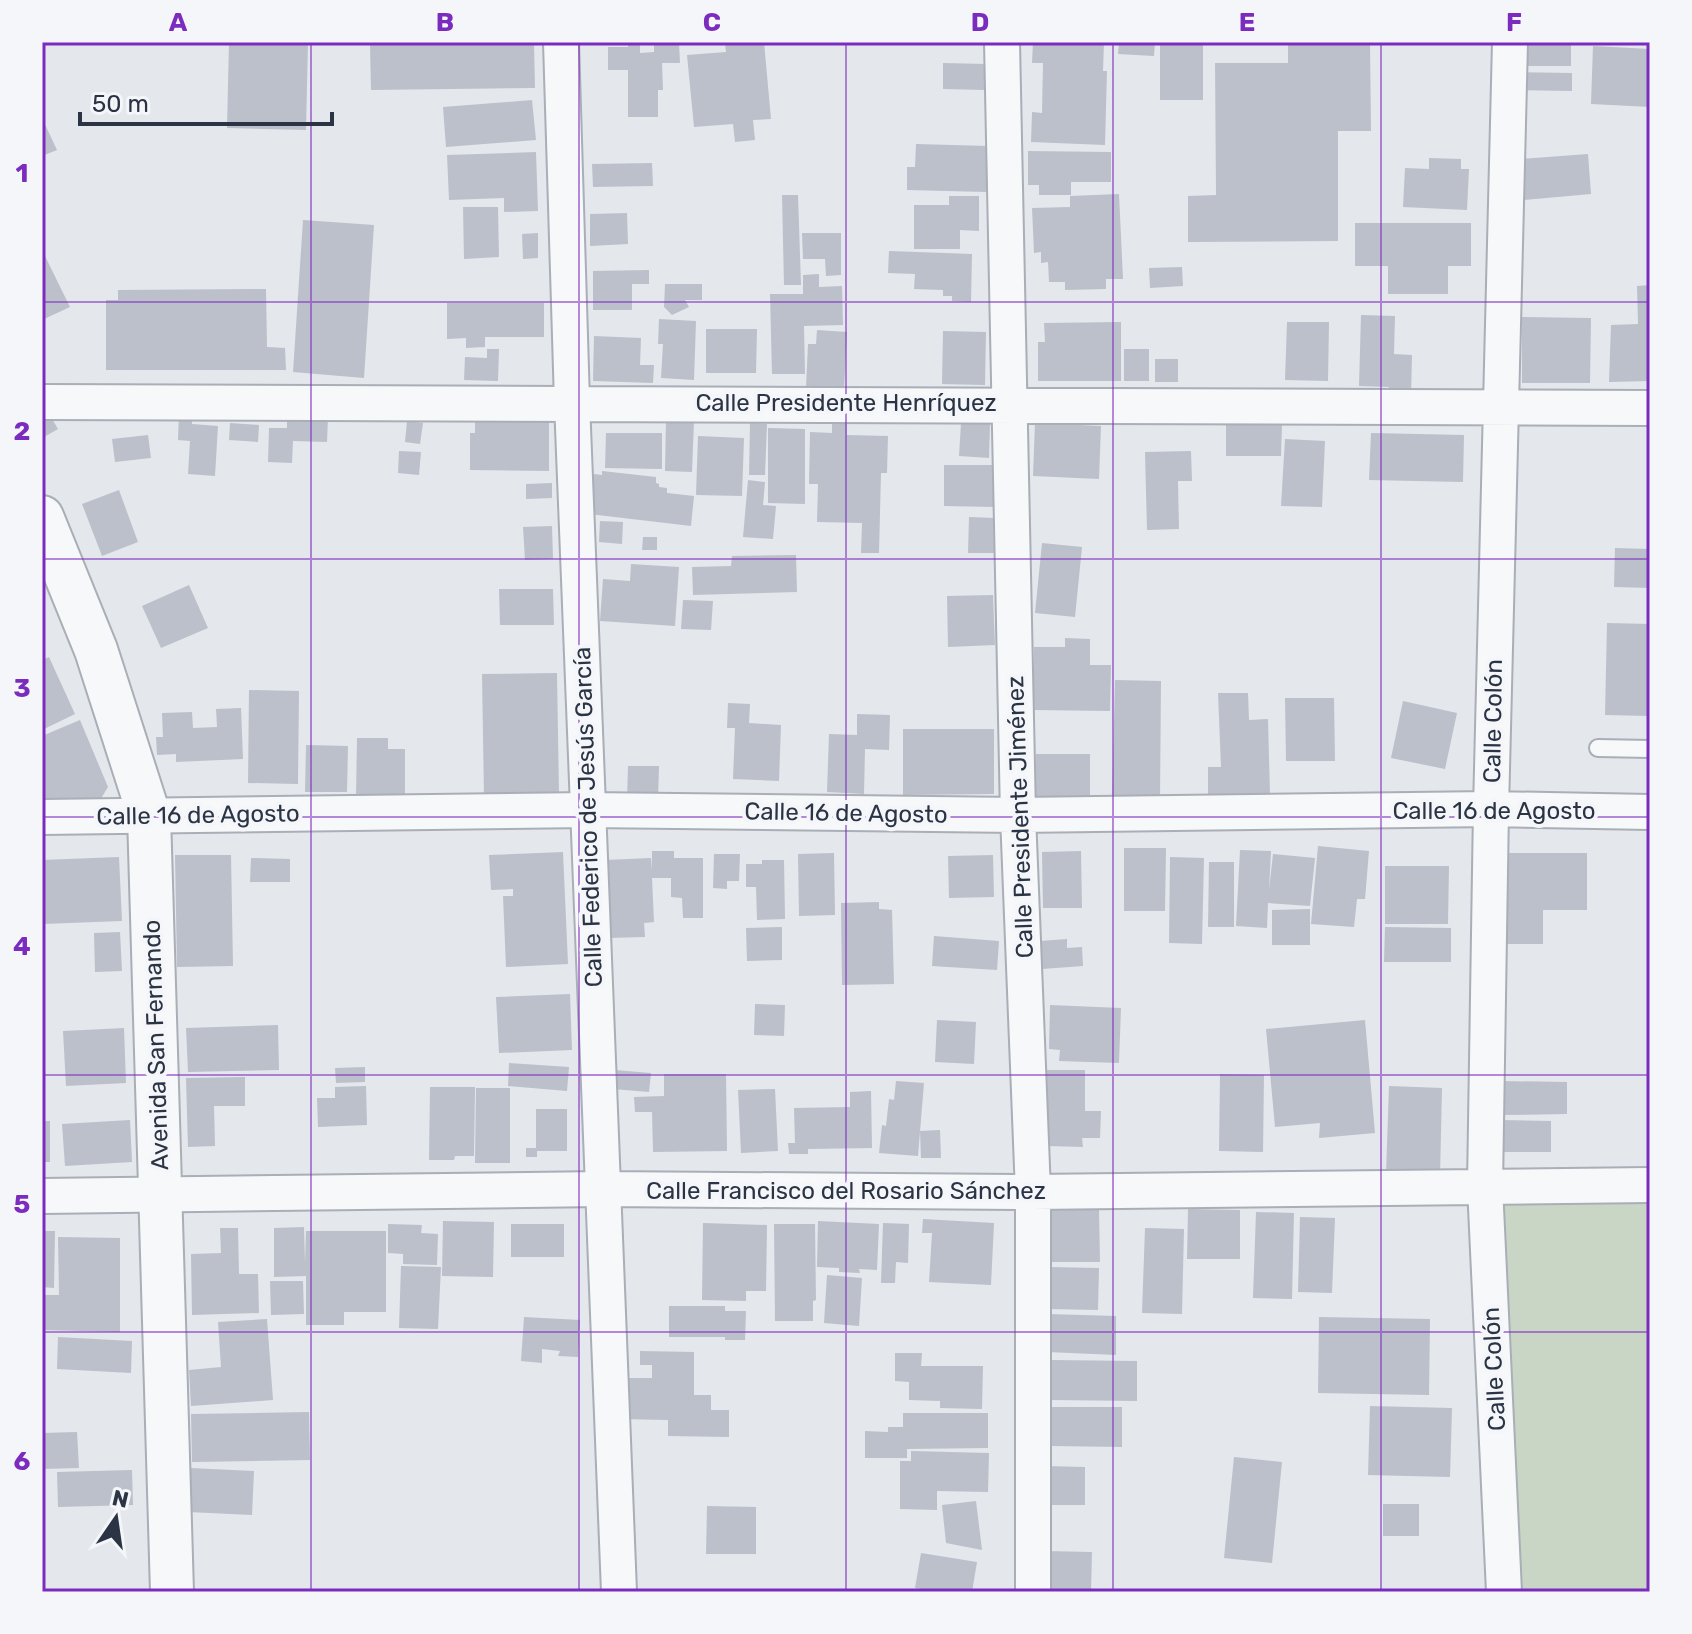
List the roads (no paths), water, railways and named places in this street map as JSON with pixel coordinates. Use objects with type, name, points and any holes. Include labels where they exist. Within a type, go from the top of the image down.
[{"type":"street","name":"Calle Federico de Jesús García","points":[[561,42],[572,402],[619,1592]]},
{"type":"street","name":"Calle Presidente Jiménez","points":[[1002,42],[1018,815],[1033,1192],[1033,1592]]},
{"type":"street","name":"Calle Colón","points":[[1504,1592],[1485,1186],[1510,42]]},
{"type":"street","name":"Calle Presidente Henríquez","points":[[42,402],[1650,408]]},
{"type":"street","name":"Avenida San Fernando","points":[[42,517],[96,650],[149,815],[172,1592]]},
{"type":"street","name":"Calle 16 de Agosto","points":[[42,817],[588,810],[1018,815],[1491,809],[1650,812]]},
{"type":"street","name":"Calle Francisco del Rosario Sánchez","points":[[42,1196],[602,1189],[1033,1192],[1650,1185]]},
{"type":"lane","points":[[1598,748],[1650,749]]}]
